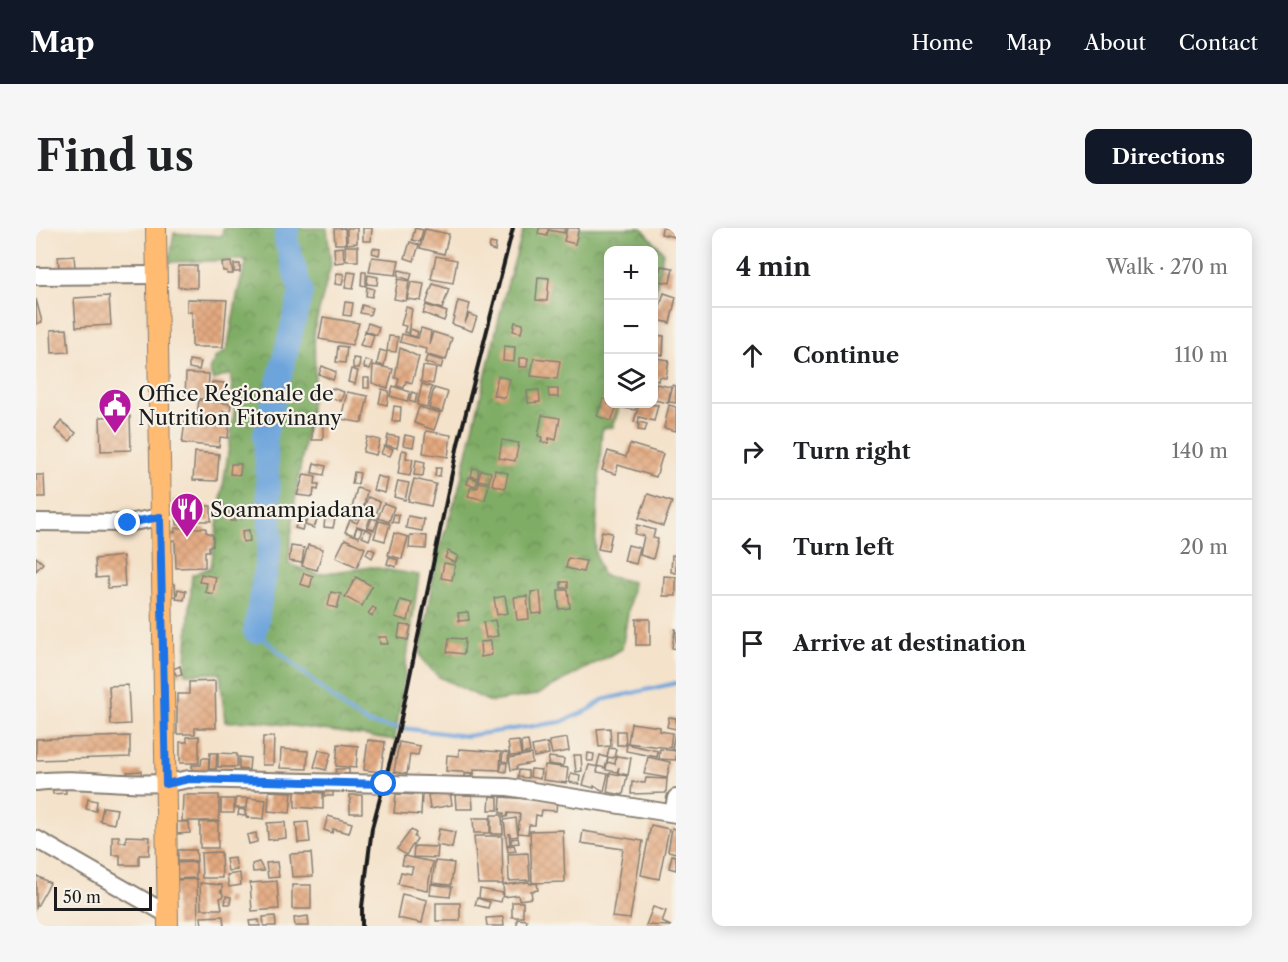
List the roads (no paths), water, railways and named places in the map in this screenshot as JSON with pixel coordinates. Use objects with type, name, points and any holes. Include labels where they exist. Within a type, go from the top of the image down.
[{"type":"main road","points":[[156,228],[167,920]]},
{"type":"street","points":[[36,276],[155,275]]},
{"type":"street","points":[[36,522],[128,523],[160,517]]},
{"type":"street","points":[[36,782],[50,780],[166,784],[189,779],[508,787],[675,808]]},
{"type":"street","points":[[36,839],[167,920]]},
{"type":"waterway","points":[[255,631],[271,538],[265,435],[301,292],[286,240],[287,228]]},
{"type":"waterway","points":[[255,631],[348,711],[370,724],[466,736],[561,722],[589,710],[602,700],[676,683]]},
{"type":"railway","points":[[362,926],[362,907],[372,828],[399,728],[458,444],[513,228]]},
{"type":"place","name":"Office Régionale de Nutrition Fitovinany","points":[[115,434]]},
{"type":"place","name":"Soamampiadana","points":[[187,538]]}]
